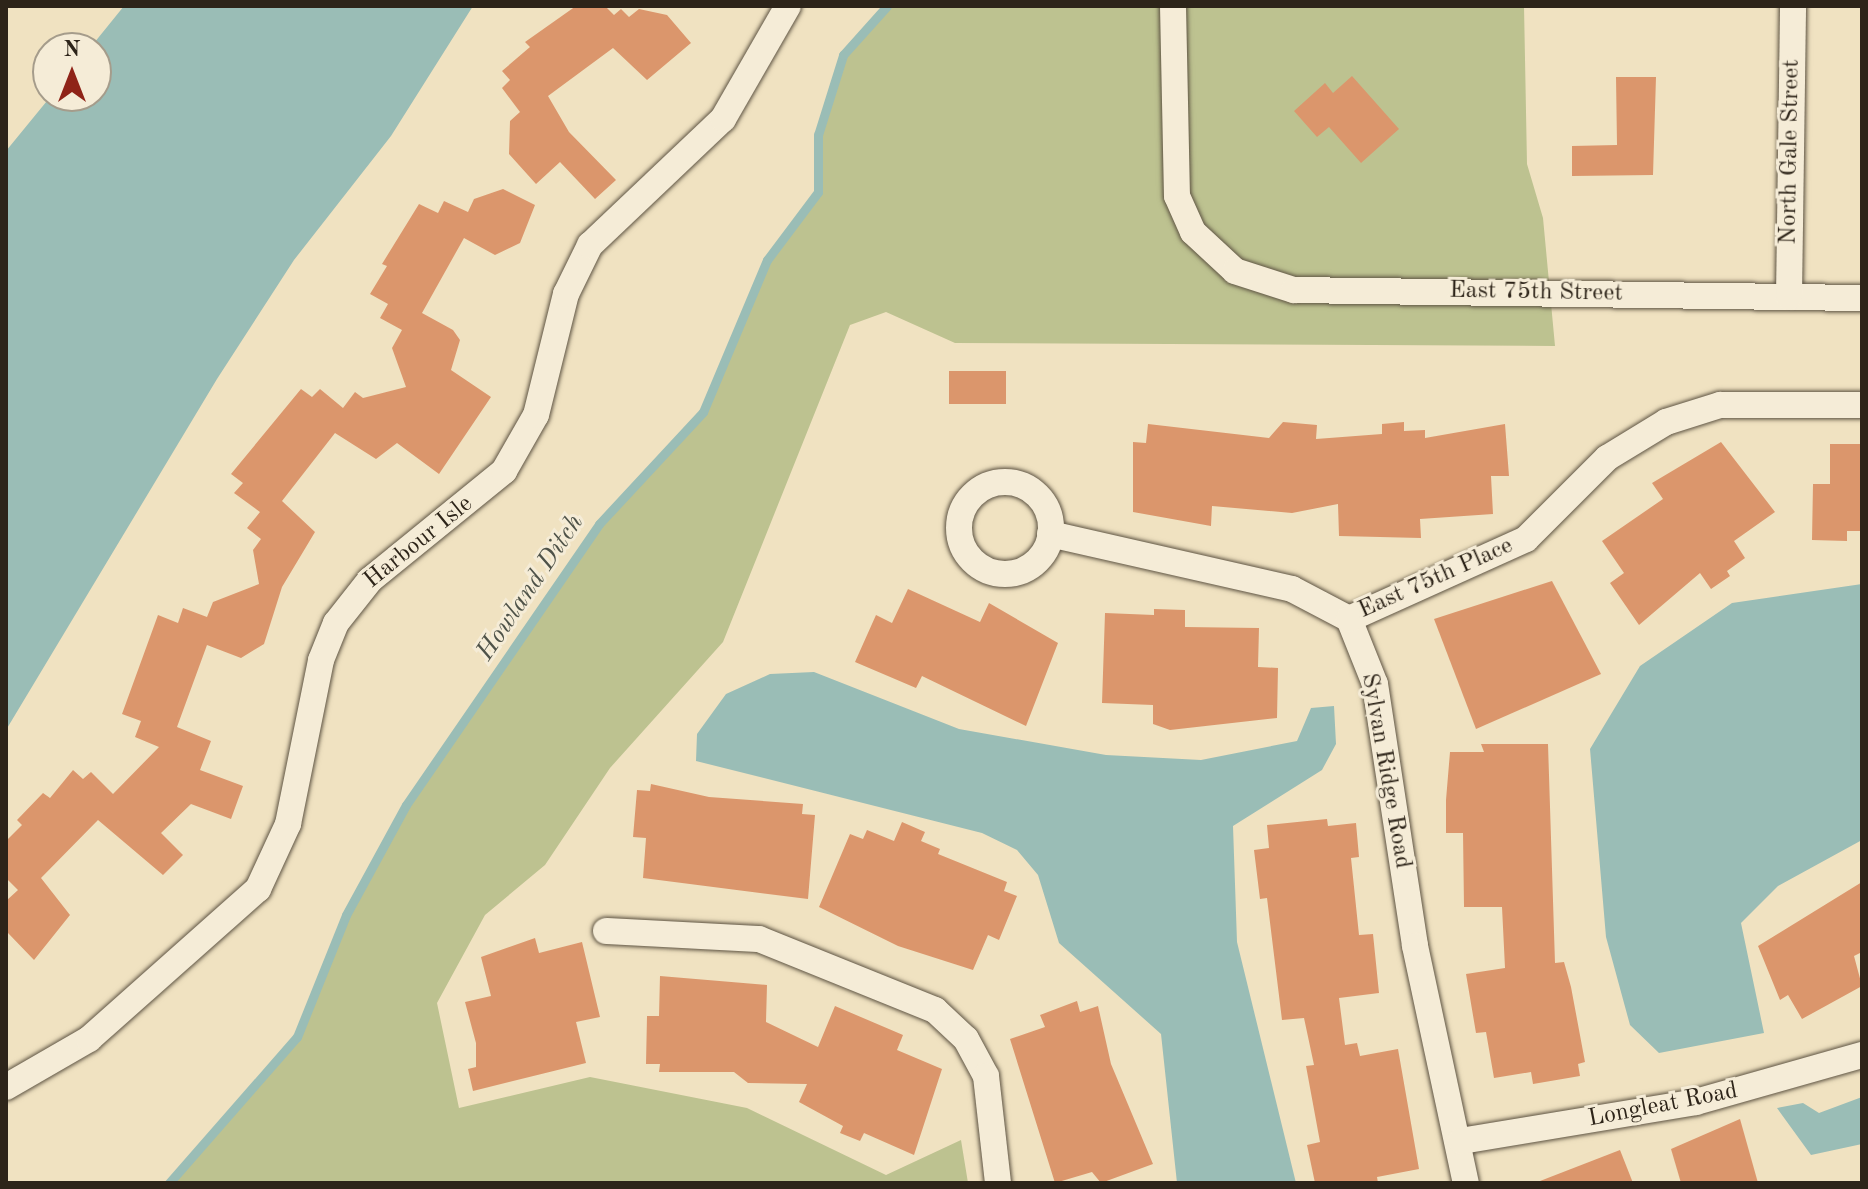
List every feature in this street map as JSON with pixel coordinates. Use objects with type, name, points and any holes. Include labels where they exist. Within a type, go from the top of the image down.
[{"type":"street","name":"Harbour Isle","points":[[6,1087],[89,1039],[258,889],[288,824],[321,660],[336,623],[370,580],[504,471],[536,415],[566,294],[590,245],[723,119],[788,6]]},
{"type":"street","name":"East 75th Street","points":[[1173,6],[1177,196],[1193,232],[1217,259],[1267,285],[1294,290],[1862,298]]},
{"type":"street","name":"North Gale Street","points":[[1789,297],[1793,6]]},
{"type":"street","name":"East 75th Place","points":[[1349,619],[1526,539],[1607,458],[1666,422],[1720,405],[1862,405]]},
{"type":"street","points":[[1050,534],[1292,589],[1349,619]]},
{"type":"street","name":"Sylvan Ridge Road","points":[[1349,619],[1375,684],[1415,946],[1461,1141],[1466,1183]]},
{"type":"street","points":[[606,931],[759,939],[935,1010],[966,1039],[986,1076],[998,1183]]},
{"type":"street","name":"Longleat Road","points":[[1461,1141],[1696,1102],[1862,1055]]},
{"type":"green space","points":[[887,6],[1524,6],[1527,164],[1543,218],[1555,346],[955,343],[886,312],[850,325],[723,642],[610,768],[545,865],[485,915],[437,1003],[459,1108],[590,1077],[747,1108],[886,1175],[961,1140],[968,1183],[169,1183],[297,1037],[346,915],[406,805],[599,524],[703,412],[767,260],[818,192],[818,135],[843,55]]},
{"type":"water","points":[[124,6],[473,6],[391,136],[294,260],[217,379],[6,730],[6,151],[38,112],[112,112],[112,32],[103,32]]},
{"type":"water","points":[[1862,584],[1862,840],[1778,886],[1741,923],[1764,1033],[1659,1053],[1630,1025],[1606,937],[1590,749],[1640,666],[1732,603]]},
{"type":"water","points":[[814,672],[959,729],[1106,755],[1201,760],[1297,741],[1311,708],[1334,706],[1336,744],[1322,770],[1233,826],[1237,942],[1296,1183],[1177,1183],[1161,1034],[1059,943],[1038,875],[1017,850],[982,833],[696,761],[697,734],[726,694],[770,674]]},
{"type":"water","points":[[1862,1097],[1862,1144],[1811,1155],[1777,1108],[1803,1103],[1819,1113]]},
{"type":"building","points":[[576,6],[605,6],[614,15],[621,9],[629,17],[639,9],[667,15],[691,43],[647,80],[613,48],[548,96],[569,132],[616,180],[595,199],[560,162],[536,184],[509,154],[510,121],[520,112],[502,88],[510,80],[502,71],[530,47],[525,42]]},
{"type":"building","points":[[1352,76],[1399,129],[1361,163],[1329,127],[1317,137],[1294,111],[1325,83],[1333,93]]},
{"type":"building","points":[[1616,77],[1656,77],[1653,175],[1572,176],[1572,146],[1617,145]]},
{"type":"building","points":[[503,189],[535,205],[520,243],[495,255],[464,238],[422,313],[453,330],[460,340],[451,370],[491,397],[439,474],[397,443],[376,459],[335,433],[282,501],[315,532],[282,587],[264,644],[241,658],[207,645],[177,727],[211,741],[200,770],[243,786],[231,819],[191,804],[161,833],[183,855],[163,875],[98,820],[41,878],[70,915],[34,960],[8,933],[6,901],[18,890],[6,878],[6,841],[22,825],[17,820],[43,793],[50,798],[73,770],[83,779],[91,772],[113,794],[159,747],[135,737],[141,721],[122,714],[158,615],[178,623],[183,608],[207,617],[213,602],[259,584],[253,550],[261,539],[247,528],[260,512],[234,493],[243,483],[231,474],[301,389],[312,397],[320,389],[343,408],[355,392],[363,398],[406,387],[392,348],[402,330],[380,318],[388,304],[370,294],[387,266],[382,264],[419,204],[438,213],[444,201],[468,212],[474,199]]},
{"type":"building","points":[[949,371],[1006,371],[1006,404],[949,404]]},
{"type":"building","points":[[1283,422],[1317,425],[1316,439],[1382,434],[1382,424],[1404,422],[1404,431],[1425,430],[1425,438],[1505,424],[1509,476],[1491,476],[1493,514],[1420,519],[1421,538],[1339,536],[1338,504],[1292,513],[1212,506],[1211,526],[1133,512],[1133,442],[1146,443],[1148,424],[1269,438]]},
{"type":"building","points":[[1721,442],[1775,512],[1734,541],[1745,558],[1727,571],[1730,576],[1711,589],[1700,573],[1639,625],[1610,583],[1624,573],[1602,541],[1663,499],[1652,483]]},
{"type":"building","points":[[1830,444],[1862,444],[1862,531],[1847,531],[1847,541],[1812,540],[1813,484],[1830,484]]},
{"type":"building","points":[[1552,581],[1601,674],[1476,729],[1434,619]]},
{"type":"building","points":[[908,589],[980,622],[989,603],[1058,643],[1026,726],[922,676],[916,688],[855,662],[876,615],[892,623]]},
{"type":"building","points":[[1154,609],[1185,610],[1185,627],[1259,628],[1258,667],[1278,668],[1277,718],[1170,730],[1153,724],[1153,705],[1102,703],[1105,613],[1154,615]]},
{"type":"building","points":[[1481,744],[1548,744],[1555,963],[1564,962],[1571,987],[1585,1062],[1578,1064],[1580,1076],[1533,1084],[1531,1072],[1494,1078],[1486,1032],[1476,1033],[1466,974],[1505,968],[1502,907],[1464,907],[1463,833],[1446,833],[1446,800],[1450,752],[1484,752]]},
{"type":"building","points":[[651,784],[709,797],[803,804],[802,814],[815,815],[808,899],[643,878],[646,838],[633,837],[637,790],[650,791]]},
{"type":"building","points":[[1327,819],[1328,826],[1356,823],[1359,857],[1351,858],[1359,935],[1373,934],[1379,993],[1339,998],[1345,1045],[1357,1043],[1360,1056],[1398,1049],[1419,1169],[1377,1177],[1378,1183],[1315,1183],[1307,1145],[1320,1142],[1306,1066],[1314,1065],[1304,1018],[1282,1020],[1267,898],[1260,899],[1254,850],[1269,848],[1267,825]]},
{"type":"building","points":[[902,822],[925,832],[921,841],[940,849],[938,854],[1007,882],[1004,891],[1017,896],[999,940],[988,935],[973,970],[898,946],[819,907],[850,834],[863,839],[867,830],[894,841]]},
{"type":"building","points":[[1862,882],[1862,952],[1854,956],[1862,986],[1802,1019],[1788,995],[1780,1000],[1758,946]]},
{"type":"building","points":[[535,938],[539,953],[582,942],[600,1017],[576,1022],[586,1063],[473,1091],[468,1069],[476,1067],[476,1043],[465,1002],[491,996],[481,957]]},
{"type":"building","points":[[660,976],[767,985],[766,1022],[818,1047],[835,1006],[903,1035],[897,1050],[942,1069],[914,1155],[864,1133],[860,1141],[840,1133],[843,1126],[799,1102],[807,1084],[748,1083],[734,1072],[659,1072],[660,1064],[646,1064],[647,1016],[659,1016]]},
{"type":"building","points":[[1077,1001],[1080,1012],[1098,1006],[1111,1064],[1153,1164],[1101,1183],[1092,1172],[1055,1183],[1010,1039],[1045,1027],[1040,1015]]},
{"type":"building","points":[[1740,1119],[1758,1183],[1681,1183],[1671,1149]]},
{"type":"building","points":[[1620,1150],[1633,1183],[1540,1183],[1540,1181]]},
{"type":"waterway","name":"Howland Ditch","points":[[169,1183],[297,1037],[346,915],[406,805],[599,524],[703,412],[767,260],[818,192],[818,135],[843,55],[887,6]]}]
